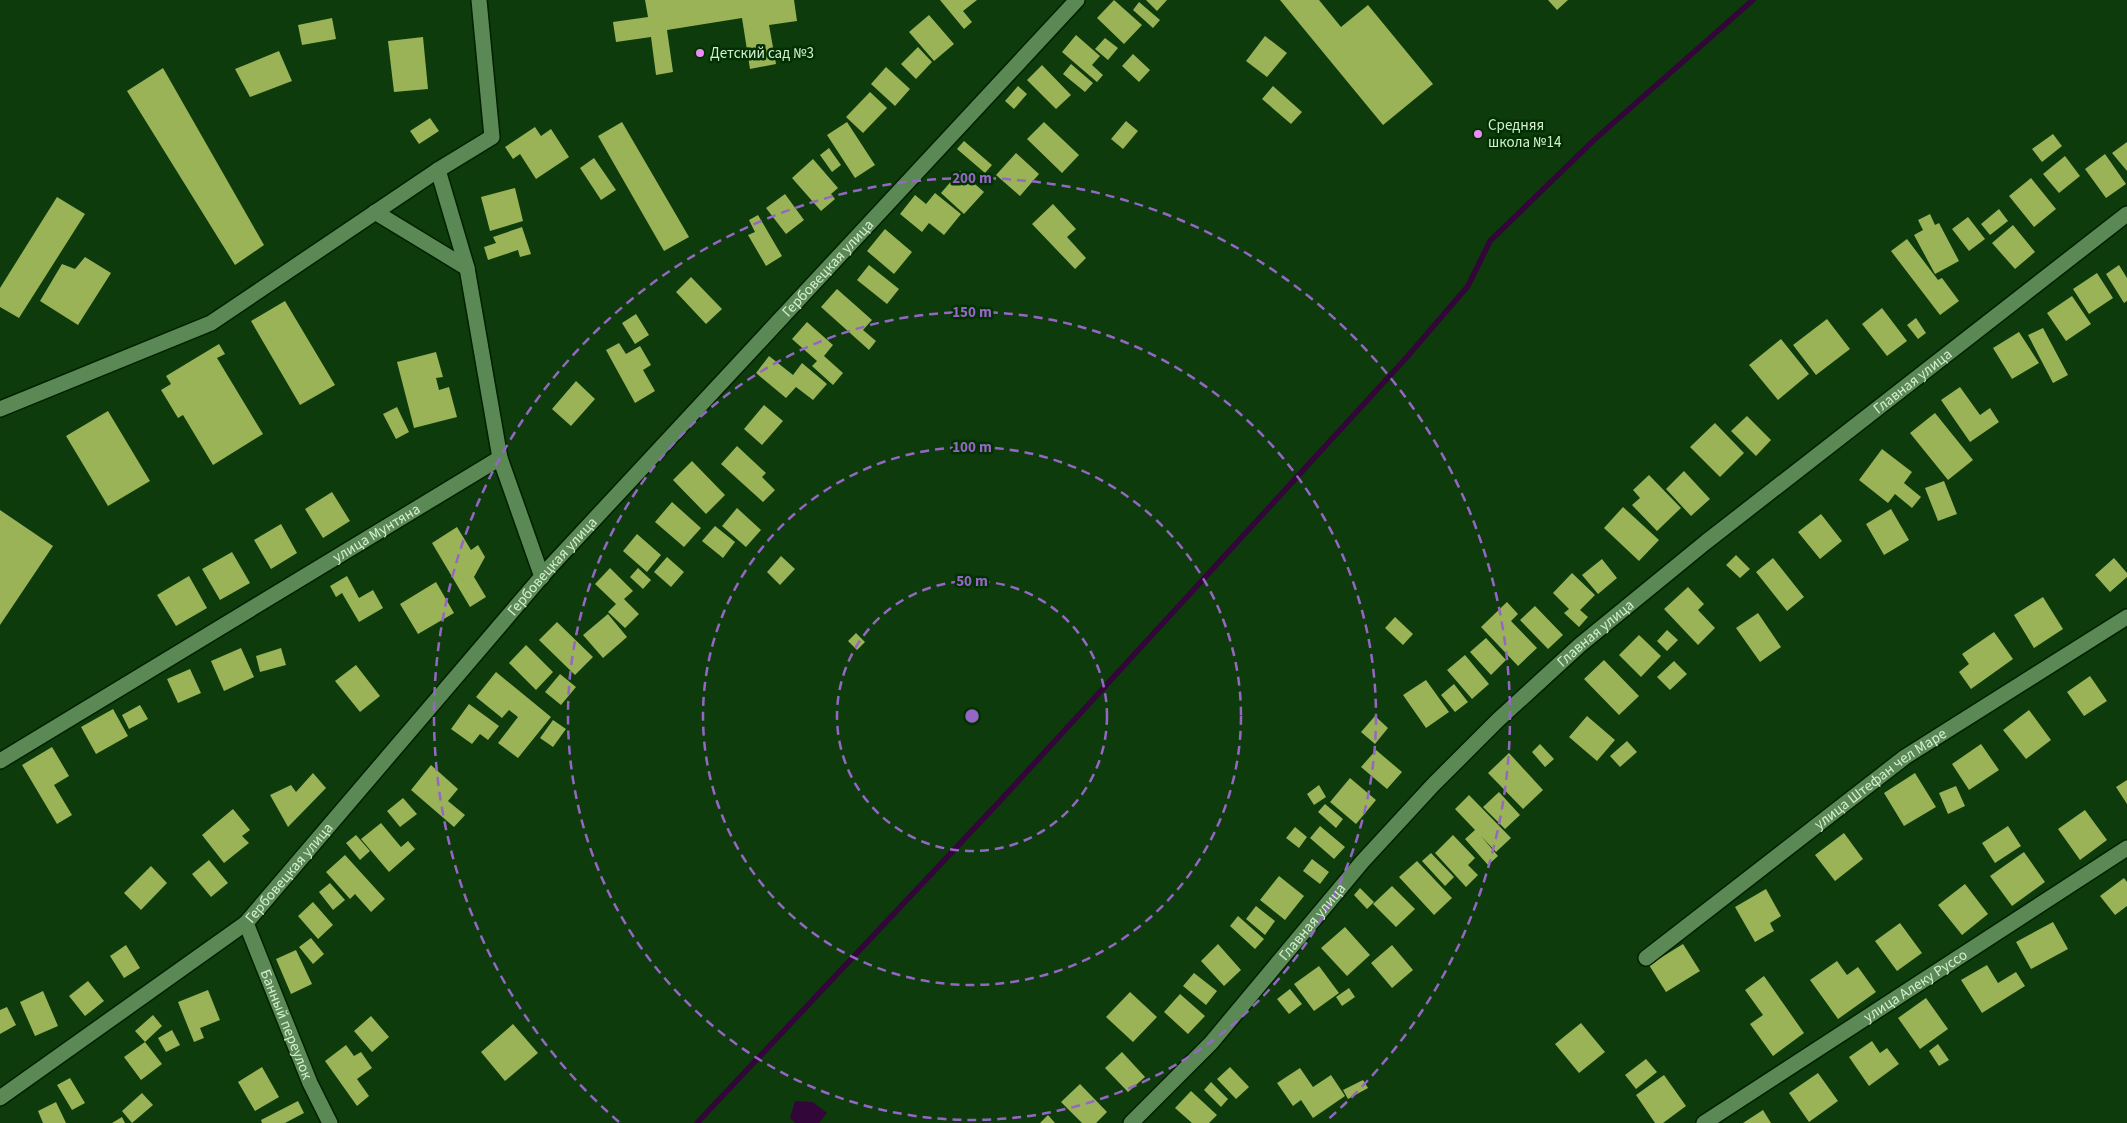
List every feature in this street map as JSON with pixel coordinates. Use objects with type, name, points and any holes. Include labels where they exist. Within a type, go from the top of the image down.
[{"type":"street","points":[[0,409],[211,323],[438,170],[492,137],[479,0]]},
{"type":"street","name":"Гербовецкая улица","points":[[0,1098],[246,923],[542,577],[1078,0]]},
{"type":"street","points":[[438,170],[467,268],[500,458],[542,577]]},
{"type":"street","points":[[375,212],[467,268]]},
{"type":"street","name":"Главная улица","points":[[1131,1123],[1211,1044],[1362,862],[1433,785],[1573,651],[1706,542],[2127,214]]},
{"type":"street","name":"улица Мунтяна","points":[[0,761],[500,458]]},
{"type":"street","name":"улица Штефан чел Маре","points":[[1646,958],[1905,757],[2127,617]]},
{"type":"street","name":"улица Алеку Руссо","points":[[1704,1123],[2127,848]]},
{"type":"street","name":"Банный переулок","points":[[246,923],[310,1083],[330,1123]]},
{"type":"shaded area","points":[[795,1101],[813,1102],[827,1113],[819,1123],[795,1123],[790,1118]]},
{"type":"building","points":[[645,0],[794,0],[797,21],[769,25],[776,64],[750,69],[742,18],[667,30],[673,72],[656,75],[651,37],[616,42],[613,22],[648,17]]},
{"type":"building","points":[[940,0],[977,0],[963,11],[972,22],[964,29]]},
{"type":"building","points":[[1114,0],[1142,25],[1124,44],[1097,18]]},
{"type":"building","points":[[1146,0],[1167,0],[1157,11]]},
{"type":"building","points":[[1280,0],[1319,0],[1341,27],[1368,5],[1433,84],[1383,125]]},
{"type":"building","points":[[1548,0],[1568,0],[1557,10]]},
{"type":"building","points":[[1139,2],[1160,20],[1153,28],[1133,10]]},
{"type":"building","points":[[929,15],[954,44],[934,61],[909,32]]},
{"type":"building","points":[[332,18],[336,39],[302,45],[298,25]]},
{"type":"building","points":[[1076,35],[1100,56],[1092,65],[1103,75],[1097,82],[1062,52]]},
{"type":"building","points":[[1265,36],[1287,53],[1267,77],[1246,61]]},
{"type":"building","points":[[423,37],[428,89],[394,92],[388,41]]},
{"type":"building","points":[[1105,38],[1118,48],[1108,60],[1095,49]]},
{"type":"building","points":[[918,47],[932,62],[916,79],[901,64]]},
{"type":"building","points":[[279,51],[292,81],[250,97],[235,69]]},
{"type":"building","points":[[1133,54],[1150,70],[1139,82],[1122,66]]},
{"type":"building","points":[[1071,64],[1093,83],[1085,92],[1063,74]]},
{"type":"building","points":[[1042,65],[1071,95],[1056,109],[1027,80]]},
{"type":"building","points":[[886,67],[910,89],[895,106],[871,84]]},
{"type":"building","points":[[163,68],[264,245],[235,265],[127,91]]},
{"type":"building","points":[[1018,86],[1027,94],[1014,109],[1005,101]]},
{"type":"building","points":[[1273,86],[1302,112],[1291,124],[1262,99]]},
{"type":"building","points":[[870,92],[887,108],[863,133],[846,117]]},
{"type":"building","points":[[430,118],[439,131],[419,144],[410,131]]},
{"type":"building","points":[[1126,121],[1138,131],[1123,149],[1111,139]]},
{"type":"building","points":[[622,122],[689,237],[664,251],[598,136]]},
{"type":"building","points":[[847,122],[875,165],[855,178],[827,135]]},
{"type":"building","points":[[1044,122],[1079,155],[1062,173],[1027,139]]},
{"type":"building","points":[[535,127],[541,136],[551,129],[569,157],[536,179],[520,154],[513,159],[505,147]]},
{"type":"building","points":[[2053,134],[2062,146],[2042,162],[2032,149]]},
{"type":"building","points":[[964,141],[992,165],[985,173],[957,149]]},
{"type":"building","points":[[2127,142],[2127,171],[2112,153]]},
{"type":"building","points":[[829,148],[841,165],[832,172],[820,155]]},
{"type":"building","points":[[1016,153],[1039,174],[1020,196],[996,175]]},
{"type":"building","points":[[2105,154],[2126,184],[2106,198],[2085,169]]},
{"type":"building","points":[[2065,156],[2080,176],[2059,193],[2043,174]]},
{"type":"building","points":[[594,158],[616,190],[601,200],[580,168]]},
{"type":"building","points":[[813,159],[838,188],[831,194],[835,199],[821,211],[792,178]]},
{"type":"building","points":[[960,171],[984,192],[964,214],[941,193]]},
{"type":"building","points":[[2031,178],[2056,209],[2034,227],[2009,196]]},
{"type":"building","points":[[515,188],[523,221],[490,231],[481,197]]},
{"type":"building","points":[[935,193],[961,214],[944,235],[929,223],[922,232],[900,214],[915,195],[926,204]]},
{"type":"building","points":[[785,194],[804,220],[786,234],[766,208]]},
{"type":"building","points":[[57,197],[85,214],[19,318],[0,307],[0,288]]},
{"type":"building","points":[[1053,204],[1076,229],[1067,237],[1086,258],[1075,269],[1032,224]]},
{"type":"building","points":[[1999,209],[2008,221],[1990,235],[1981,224]]},
{"type":"building","points":[[1930,214],[1935,225],[1939,223],[1959,261],[1935,274],[1914,235],[1923,230],[1918,220]]},
{"type":"building","points":[[758,215],[782,256],[766,266],[748,235],[755,232],[749,220]]},
{"type":"building","points":[[1968,217],[1985,239],[1969,251],[1952,229]]},
{"type":"building","points":[[2013,225],[2035,252],[2015,269],[1992,243]]},
{"type":"building","points":[[522,227],[531,254],[520,257],[518,250],[488,260],[484,247],[496,243],[493,237]]},
{"type":"building","points":[[885,229],[912,252],[894,274],[867,251]]},
{"type":"building","points":[[1907,239],[1938,280],[1942,278],[1959,301],[1940,315],[1891,251]]},
{"type":"building","points":[[85,257],[111,273],[78,325],[40,301],[62,264],[75,269]]},
{"type":"building","points":[[869,265],[899,289],[887,304],[857,280]]},
{"type":"building","points":[[2119,265],[2127,278],[2127,301],[2124,303],[2106,274]]},
{"type":"building","points":[[2097,273],[2113,298],[2089,314],[2073,289]]},
{"type":"building","points":[[691,277],[722,309],[706,324],[676,292]]},
{"type":"building","points":[[837,289],[872,320],[863,330],[876,341],[869,350],[821,307]]},
{"type":"building","points":[[2072,296],[2091,324],[2066,341],[2047,313]]},
{"type":"building","points":[[285,301],[335,385],[300,405],[251,321]]},
{"type":"building","points":[[1882,308],[1907,341],[1887,356],[1862,324]]},
{"type":"building","points":[[636,314],[649,335],[635,344],[622,323]]},
{"type":"building","points":[[1916,318],[1926,333],[1918,339],[1907,325]]},
{"type":"building","points":[[1827,319],[1850,349],[1816,375],[1793,345]]},
{"type":"building","points":[[807,322],[833,345],[824,356],[843,373],[833,385],[812,366],[817,361],[792,339]]},
{"type":"building","points":[[2043,328],[2068,375],[2053,383],[2028,335]]},
{"type":"building","points":[[2019,332],[2039,363],[2012,379],[1993,348]]},
{"type":"building","points":[[1781,339],[1809,374],[1778,400],[1749,365]]},
{"type":"building","points":[[619,343],[626,354],[640,346],[651,365],[643,370],[655,391],[635,403],[606,350]]},
{"type":"building","points":[[219,344],[225,354],[217,358],[263,434],[213,465],[183,415],[178,418],[161,390],[171,384],[166,376]]},
{"type":"building","points":[[436,352],[443,377],[436,378],[439,390],[449,387],[457,417],[414,428],[397,362]]},
{"type":"building","points":[[769,356],[793,375],[802,363],[827,384],[813,400],[796,387],[786,398],[756,373]]},
{"type":"building","points":[[576,381],[595,399],[571,426],[552,409]]},
{"type":"building","points":[[1960,387],[1980,415],[1990,408],[1999,422],[1970,442],[1941,400]]},
{"type":"building","points":[[764,405],[783,421],[762,445],[744,429]]},
{"type":"building","points":[[397,407],[409,432],[396,439],[383,414]]},
{"type":"building","points":[[108,411],[150,481],[108,506],[66,436]]},
{"type":"building","points":[[1935,413],[1973,460],[1948,480],[1910,433]]},
{"type":"building","points":[[1747,416],[1771,440],[1756,456],[1731,431]]},
{"type":"building","points":[[1715,423],[1744,453],[1720,477],[1690,447]]},
{"type":"building","points":[[737,446],[766,473],[762,477],[775,490],[763,502],[721,464]]},
{"type":"building","points":[[1882,449],[1912,472],[1904,483],[1921,497],[1912,508],[1895,494],[1888,503],[1859,480]]},
{"type":"building","points":[[692,461],[725,495],[706,514],[673,480]]},
{"type":"building","points":[[1684,471],[1710,499],[1691,516],[1666,489]]},
{"type":"building","points":[[1649,475],[1681,508],[1657,531],[1632,505],[1640,498],[1633,490]]},
{"type":"building","points":[[1944,481],[1957,514],[1938,521],[1925,488]]},
{"type":"building","points":[[332,492],[350,521],[323,538],[305,509]]},
{"type":"building","points":[[672,502],[701,528],[684,547],[655,522]]},
{"type":"building","points":[[1623,507],[1659,540],[1639,561],[1604,528]]},
{"type":"building","points":[[737,508],[761,530],[746,547],[722,526]]},
{"type":"building","points":[[1891,509],[1909,540],[1884,555],[1866,524]]},
{"type":"building","points":[[0,510],[53,546],[0,625]]},
{"type":"building","points":[[1821,514],[1842,541],[1820,559],[1798,532]]},
{"type":"building","points":[[281,524],[297,553],[271,569],[254,540]]},
{"type":"building","points":[[715,526],[735,542],[723,558],[702,541]]},
{"type":"building","points":[[457,527],[471,550],[478,545],[485,557],[474,577],[486,597],[470,607],[432,543]]},
{"type":"building","points":[[637,534],[661,555],[647,572],[623,551]]},
{"type":"building","points":[[232,552],[250,583],[220,600],[202,569]]},
{"type":"building","points":[[1736,555],[1750,569],[1740,578],[1726,565]]},
{"type":"building","points":[[781,556],[795,569],[780,585],[767,572]]},
{"type":"building","points":[[667,557],[684,572],[671,587],[654,572]]},
{"type":"building","points":[[1773,558],[1804,597],[1787,611],[1756,572]]},
{"type":"building","points":[[2114,558],[2127,573],[2127,577],[2110,592],[2095,575]]},
{"type":"building","points":[[1602,559],[1617,578],[1598,594],[1582,575]]},
{"type":"building","points":[[610,568],[633,591],[624,599],[639,614],[625,628],[608,612],[616,604],[595,584]]},
{"type":"building","points":[[638,568],[651,580],[643,589],[630,577]]},
{"type":"building","points":[[1572,573],[1595,595],[1580,610],[1588,617],[1579,627],[1564,613],[1569,609],[1553,593]]},
{"type":"building","points":[[189,576],[207,608],[176,626],[157,595]]},
{"type":"building","points":[[347,576],[359,598],[373,590],[383,608],[359,622],[342,593],[336,597],[330,586]]},
{"type":"building","points":[[436,582],[454,613],[418,634],[400,604]]},
{"type":"building","points":[[1688,587],[1704,604],[1698,610],[1715,628],[1698,645],[1664,609]]},
{"type":"building","points":[[2043,597],[2063,629],[2034,648],[2014,615]]},
{"type":"building","points":[[1507,602],[1518,614],[1511,621],[1537,648],[1518,666],[1481,627]]},
{"type":"building","points":[[1535,606],[1563,635],[1548,649],[1520,620]]},
{"type":"building","points":[[1758,613],[1781,647],[1760,662],[1736,628]]},
{"type":"building","points":[[608,614],[627,637],[603,658],[583,635]]},
{"type":"building","points":[[1395,617],[1413,634],[1403,645],[1385,628]]},
{"type":"building","points":[[557,622],[593,657],[575,675],[539,640]]},
{"type":"building","points":[[1667,630],[1678,640],[1667,651],[1657,641]]},
{"type":"building","points":[[1994,632],[2013,659],[1971,689],[1959,672],[1969,664],[1962,654]]},
{"type":"building","points":[[856,633],[865,642],[857,650],[848,641]]},
{"type":"building","points":[[1639,635],[1661,656],[1641,677],[1619,655]]},
{"type":"building","points":[[1486,638],[1506,660],[1491,675],[1470,652]]},
{"type":"building","points":[[526,645],[553,672],[536,690],[509,663]]},
{"type":"building","points":[[241,648],[254,677],[224,691],[211,661]]},
{"type":"building","points":[[281,648],[286,665],[260,672],[256,656]]},
{"type":"building","points":[[1465,655],[1489,684],[1472,699],[1447,670]]},
{"type":"building","points":[[1604,660],[1639,696],[1619,715],[1584,679]]},
{"type":"building","points":[[1674,661],[1687,674],[1670,690],[1657,677]]},
{"type":"building","points":[[356,665],[380,696],[360,712],[335,681]]},
{"type":"building","points":[[190,669],[201,693],[178,703],[167,679]]},
{"type":"building","points":[[496,672],[551,717],[518,758],[498,743],[518,717],[509,710],[502,718],[476,697]]},
{"type":"building","points":[[560,674],[576,687],[561,705],[545,692]]},
{"type":"building","points":[[2090,676],[2107,701],[2084,716],[2067,692]]},
{"type":"building","points":[[1426,680],[1449,712],[1426,728],[1403,695]]},
{"type":"building","points":[[1454,684],[1468,702],[1455,712],[1441,695]]},
{"type":"building","points":[[469,704],[499,726],[488,740],[480,734],[472,744],[451,729]]},
{"type":"building","points":[[140,705],[148,719],[129,729],[122,715]]},
{"type":"building","points":[[113,709],[128,736],[96,754],[81,727]]},
{"type":"building","points":[[2029,710],[2051,740],[2026,759],[2003,730]]},
{"type":"building","points":[[1375,716],[1388,728],[1375,744],[1361,732]]},
{"type":"building","points":[[1587,716],[1615,740],[1597,761],[1569,737]]},
{"type":"building","points":[[553,720],[566,729],[553,747],[540,738]]},
{"type":"building","points":[[1627,741],[1637,752],[1620,767],[1610,756]]},
{"type":"building","points":[[1540,744],[1554,759],[1545,767],[1532,752]]},
{"type":"building","points":[[1981,744],[1999,770],[1969,790],[1952,764]]},
{"type":"building","points":[[52,747],[69,776],[54,785],[72,815],[57,824],[22,765]]},
{"type":"building","points":[[1376,750],[1402,772],[1387,789],[1361,767]]},
{"type":"building","points":[[1509,753],[1543,790],[1523,809],[1488,773]]},
{"type":"building","points":[[431,765],[458,789],[448,801],[465,815],[454,827],[411,790]]},
{"type":"building","points":[[313,773],[326,788],[288,827],[270,795],[291,785],[296,792]]},
{"type":"building","points":[[1915,773],[1936,807],[1904,826],[1884,793]]},
{"type":"building","points":[[1350,778],[1376,800],[1356,824],[1330,802]]},
{"type":"building","points":[[2127,780],[2127,804],[2116,787]]},
{"type":"building","points":[[1319,785],[1326,797],[1314,805],[1307,794]]},
{"type":"building","points":[[1956,786],[1965,806],[1948,814],[1939,793]]},
{"type":"building","points":[[1499,792],[1520,815],[1505,829],[1483,807]]},
{"type":"building","points":[[1469,795],[1511,838],[1496,852],[1481,836],[1498,856],[1488,865],[1465,839],[1475,830],[1455,809]]},
{"type":"building","points":[[403,798],[417,814],[400,827],[387,811]]},
{"type":"building","points":[[1325,804],[1343,819],[1336,828],[1318,812]]},
{"type":"building","points":[[233,809],[250,830],[242,836],[249,843],[224,863],[202,835]]},
{"type":"building","points":[[2085,810],[2107,840],[2080,860],[2058,829]]},
{"type":"building","points":[[381,823],[401,847],[408,841],[415,849],[389,872],[361,839]]},
{"type":"building","points":[[1320,826],[1345,847],[1334,859],[1310,838]]},
{"type":"building","points":[[2008,826],[2021,846],[1995,863],[1982,843]]},
{"type":"building","points":[[1295,827],[1307,837],[1299,848],[1286,838]]},
{"type":"building","points":[[1844,833],[1863,859],[1835,881],[1815,855]]},
{"type":"building","points":[[356,835],[370,851],[360,860],[346,843]]},
{"type":"building","points":[[1453,835],[1475,858],[1468,865],[1478,875],[1466,887],[1435,853]]},
{"type":"building","points":[[2024,852],[2045,882],[2012,906],[1990,876]]},
{"type":"building","points":[[1431,853],[1454,877],[1445,886],[1422,861]]},
{"type":"building","points":[[345,855],[385,899],[371,912],[355,894],[350,899],[326,872]]},
{"type":"building","points":[[1312,859],[1329,872],[1320,884],[1303,871]]},
{"type":"building","points":[[209,860],[228,883],[211,897],[192,874]]},
{"type":"building","points":[[1417,861],[1452,898],[1434,915],[1399,877]]},
{"type":"building","points":[[151,866],[167,883],[141,910],[124,893]]},
{"type":"building","points":[[1279,876],[1304,896],[1285,920],[1260,900]]},
{"type":"building","points":[[2124,878],[2127,882],[2127,906],[2115,915],[2100,896]]},
{"type":"building","points":[[330,883],[345,900],[333,910],[319,892]]},
{"type":"building","points":[[1965,884],[1988,914],[1962,935],[1938,905]]},
{"type":"building","points":[[1392,886],[1415,909],[1396,927],[1373,904]]},
{"type":"building","points":[[1360,888],[1374,902],[1367,909],[1354,895]]},
{"type":"building","points":[[1766,889],[1781,916],[1770,923],[1774,931],[1755,942],[1735,907]]},
{"type":"building","points":[[313,902],[333,925],[318,939],[298,916]]},
{"type":"building","points":[[1256,906],[1275,921],[1265,935],[1246,919]]},
{"type":"building","points":[[1238,916],[1264,939],[1255,949],[1230,926]]},
{"type":"building","points":[[2053,922],[2068,949],[2031,969],[2016,942]]},
{"type":"building","points":[[1900,923],[1922,953],[1897,971],[1875,941]]},
{"type":"building","points":[[1345,927],[1370,955],[1347,976],[1321,948]]},
{"type":"building","points":[[311,938],[324,954],[313,964],[299,947]]},
{"type":"building","points":[[1218,944],[1241,970],[1224,986],[1201,961]]},
{"type":"building","points":[[1683,944],[1700,971],[1666,992],[1649,965]]},
{"type":"building","points":[[126,945],[140,968],[124,978],[110,956]]},
{"type":"building","points":[[1392,945],[1413,970],[1392,988],[1371,963]]},
{"type":"building","points":[[296,950],[312,984],[291,994],[276,959]]},
{"type":"building","points":[[1837,961],[1847,975],[1858,967],[1876,992],[1838,1019],[1810,980]]},
{"type":"building","points":[[1987,965],[1998,983],[2016,972],[2025,986],[1982,1013],[1961,980]]},
{"type":"building","points":[[1319,966],[1339,993],[1314,1011],[1294,984]]},
{"type":"building","points":[[1194,973],[1217,991],[1206,1005],[1183,986]]},
{"type":"building","points":[[1764,976],[1804,1033],[1773,1056],[1750,1024],[1763,1015],[1745,990]]},
{"type":"building","points":[[88,981],[104,1001],[85,1016],[69,996]]},
{"type":"building","points":[[1349,988],[1355,997],[1342,1006],[1336,997]]},
{"type":"building","points":[[1290,989],[1302,1004],[1289,1014],[1277,999]]},
{"type":"building","points":[[208,990],[220,1020],[200,1028],[204,1038],[194,1042],[178,1002]]},
{"type":"building","points":[[43,991],[58,1026],[35,1036],[20,1002]]},
{"type":"building","points":[[1130,992],[1157,1017],[1133,1042],[1106,1017]]},
{"type":"building","points":[[1180,994],[1205,1016],[1188,1034],[1164,1012]]},
{"type":"building","points":[[1926,998],[1948,1029],[1920,1049],[1898,1018]]},
{"type":"building","points":[[7,1007],[16,1025],[0,1034],[0,1010]]},
{"type":"building","points":[[153,1015],[162,1026],[145,1042],[135,1031]]},
{"type":"building","points":[[371,1016],[389,1037],[372,1052],[354,1031]]},
{"type":"building","points":[[1581,1023],[1605,1052],[1579,1073],[1555,1044]]},
{"type":"building","points":[[513,1024],[538,1053],[505,1081],[481,1052]]},
{"type":"building","points":[[172,1030],[180,1045],[166,1052],[158,1038]]},
{"type":"building","points":[[1872,1041],[1880,1053],[1887,1048],[1899,1064],[1869,1086],[1849,1057]]},
{"type":"building","points":[[145,1042],[162,1064],[141,1080],[124,1057]]},
{"type":"building","points":[[1938,1044],[1949,1060],[1939,1066],[1929,1051]]},
{"type":"building","points":[[346,1045],[354,1056],[361,1052],[372,1068],[357,1079],[369,1096],[357,1106],[325,1061]]},
{"type":"building","points":[[1122,1052],[1145,1077],[1128,1092],[1105,1068]]},
{"type":"building","points":[[1646,1059],[1657,1072],[1636,1089],[1625,1075]]},
{"type":"building","points":[[262,1067],[279,1097],[255,1111],[238,1082]]},
{"type":"building","points":[[1230,1067],[1249,1087],[1236,1099],[1217,1079]]},
{"type":"building","points":[[1300,1068],[1313,1087],[1331,1075],[1345,1096],[1313,1118],[1301,1100],[1293,1106],[1277,1083]]},
{"type":"building","points":[[1818,1073],[1838,1101],[1809,1122],[1789,1093]]},
{"type":"building","points":[[1664,1075],[1686,1106],[1663,1123],[1655,1123],[1636,1095]]},
{"type":"building","points":[[70,1078],[85,1103],[72,1110],[57,1085]]},
{"type":"building","points":[[1363,1080],[1368,1088],[1348,1099],[1343,1090]]},
{"type":"building","points":[[1211,1082],[1228,1099],[1221,1107],[1204,1090]]},
{"type":"building","points":[[1080,1084],[1107,1112],[1096,1123],[1082,1123],[1061,1102]]},
{"type":"building","points":[[1191,1091],[1217,1115],[1209,1123],[1192,1123],[1175,1108]]},
{"type":"building","points":[[142,1093],[153,1105],[132,1123],[122,1111]]},
{"type":"building","points":[[298,1101],[304,1113],[285,1123],[262,1123],[261,1120]]},
{"type":"building","points":[[56,1102],[66,1123],[43,1123],[38,1111]]},
{"type":"building","points":[[1763,1110],[1771,1123],[1743,1123]]},
{"type":"building","points":[[1048,1115],[1055,1123],[1040,1123]]},
{"type":"building","points":[[122,1117],[125,1123],[112,1123]]},
{"type":"waterway","points":[[697,1123],[999,802],[1407,357],[1468,286],[1490,241],[1594,140],[1753,0]]},
{"type":"place","name":"Детский сад №3","points":[[700,53]]},
{"type":"place","name":"Средняя школа №14","points":[[1478,134]]}]
